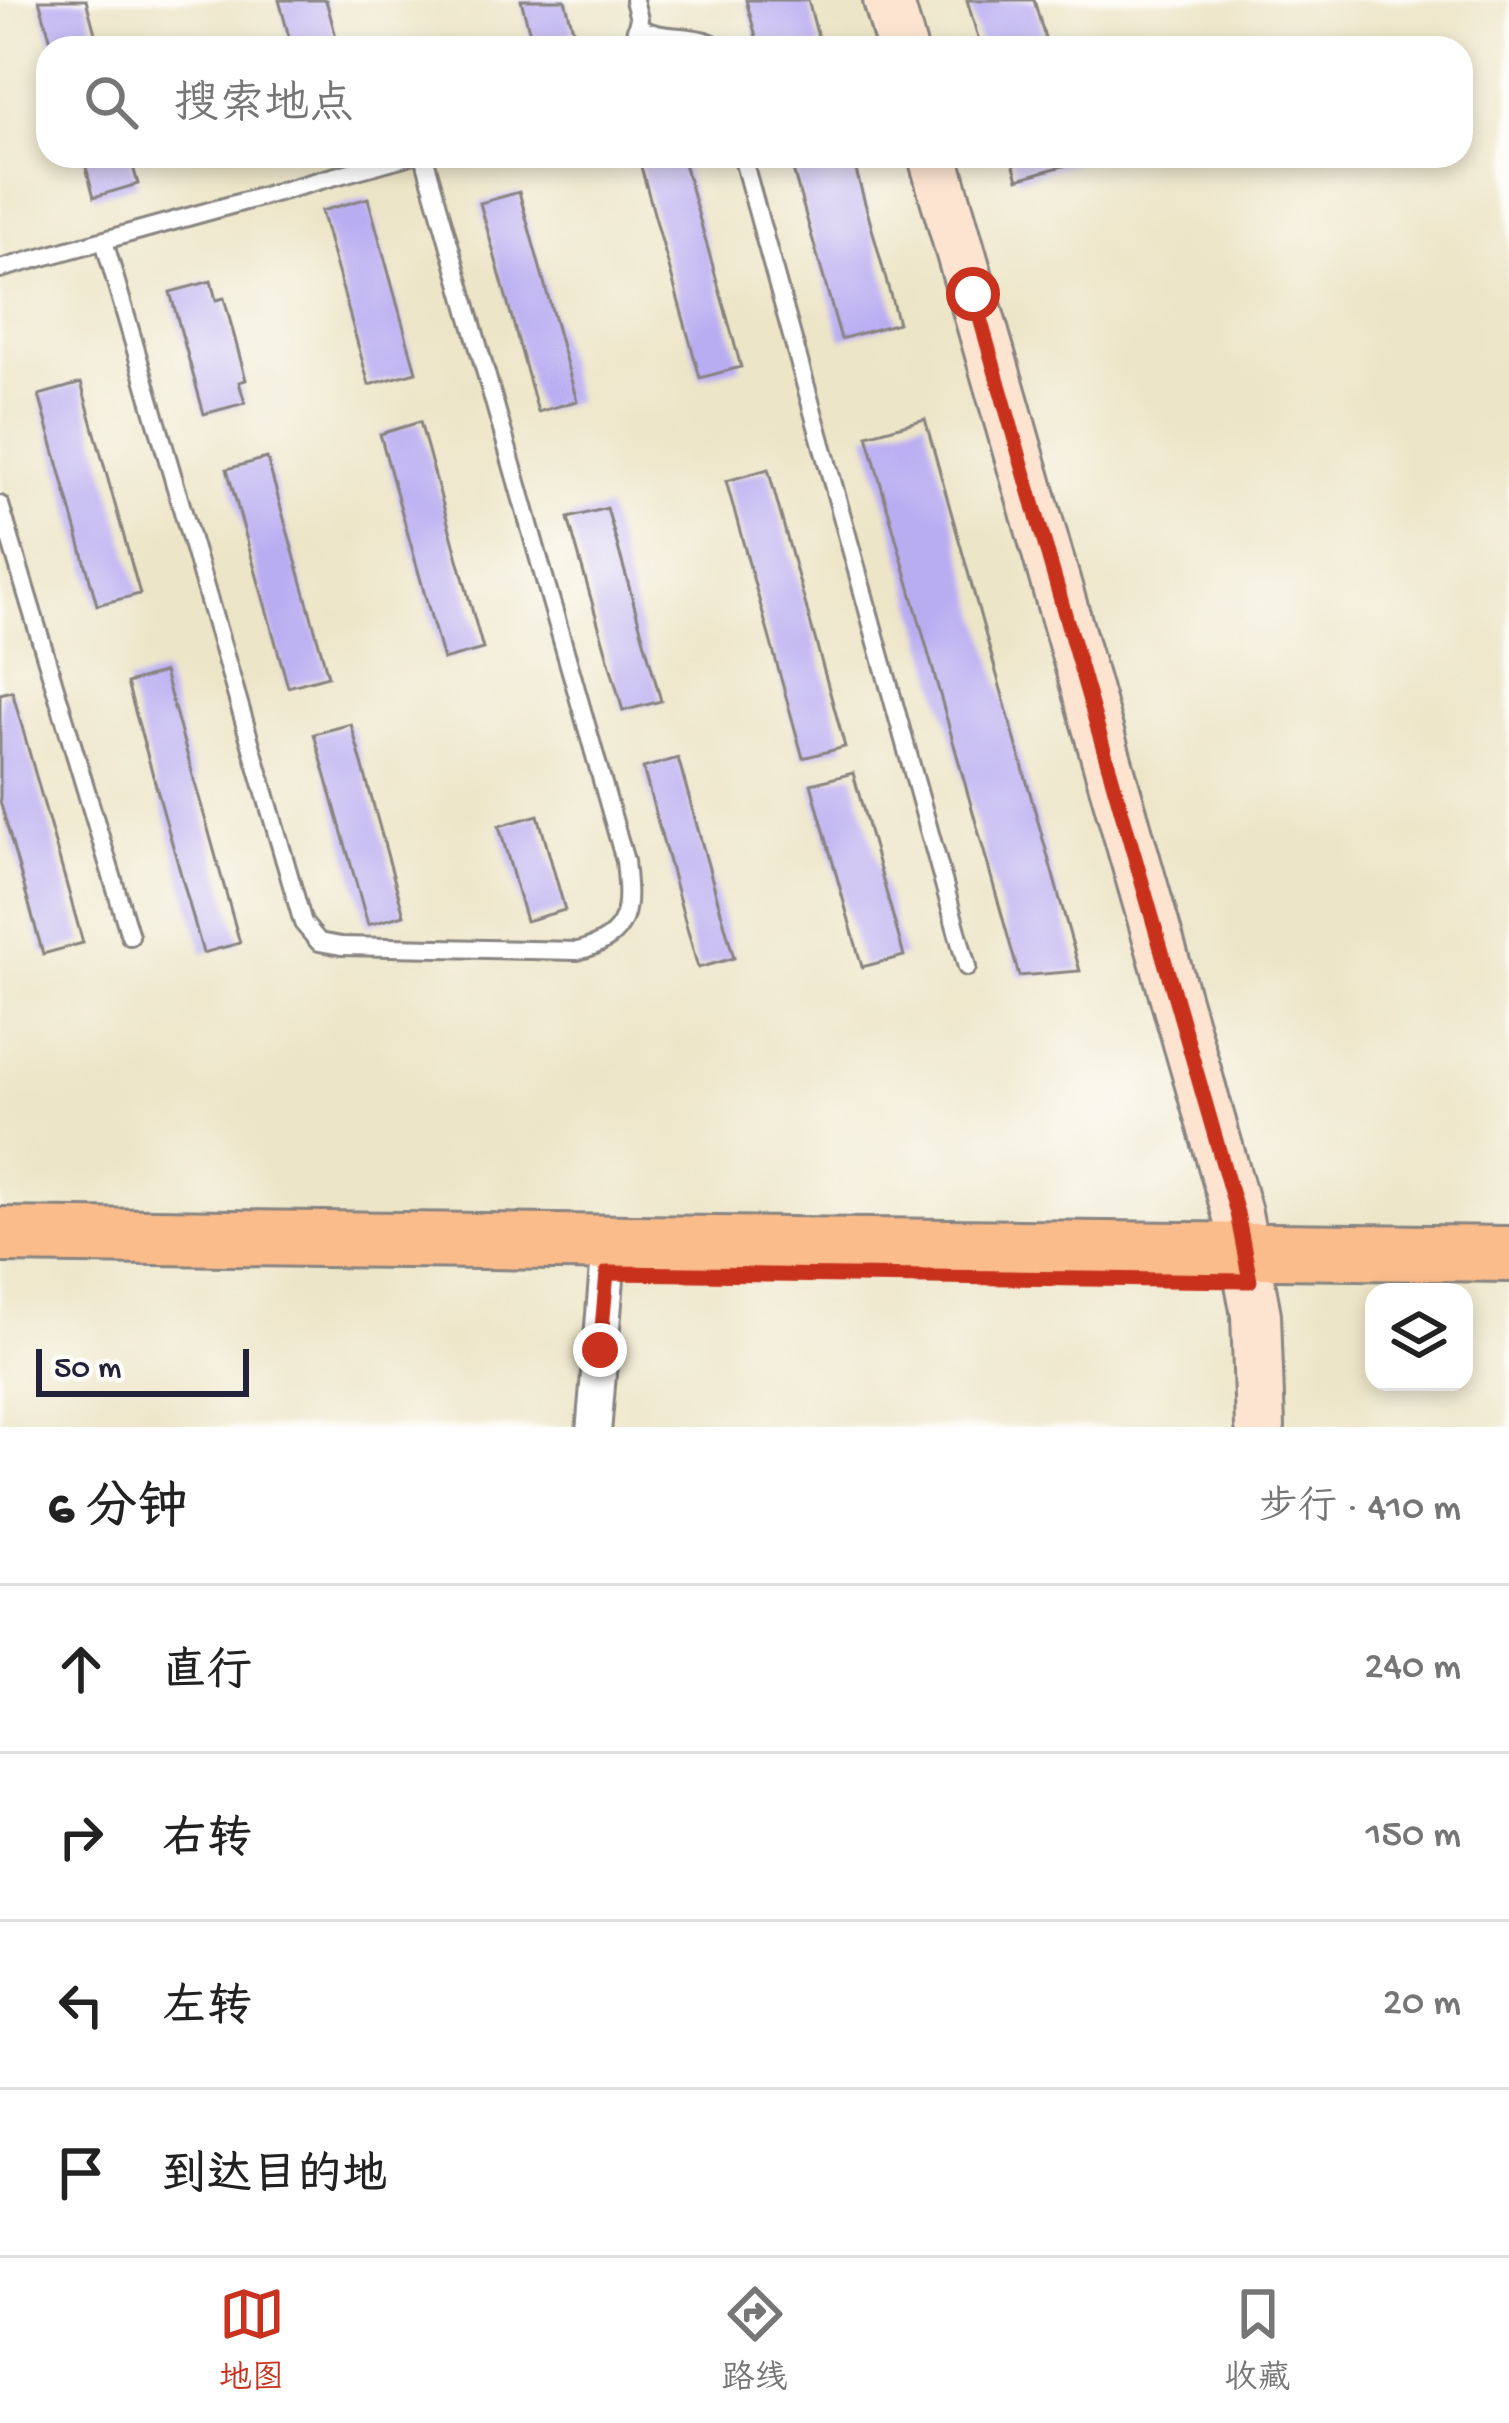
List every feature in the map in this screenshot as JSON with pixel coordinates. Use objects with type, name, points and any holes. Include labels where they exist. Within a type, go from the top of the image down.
[{"type":"main road","points":[[0,1234],[1247,1266],[1509,1285]]},
{"type":"main road","points":[[0,1265],[607,1273],[1247,1266],[1509,1254]]},
{"type":"street","points":[[888,0],[898,36]]},
{"type":"street","points":[[936,168],[1237,1213],[1256,1315],[1260,1427]]},
{"type":"street","points":[[594,1427],[607,1273]]},
{"type":"lane","points":[[634,0],[635,36]]},
{"type":"lane","points":[[638,27],[661,36]]},
{"type":"lane","points":[[0,269],[365,168]]},
{"type":"lane","points":[[104,241],[303,923],[320,942],[341,946],[578,951],[612,936],[626,919],[630,903],[625,861],[427,168]]},
{"type":"lane","points":[[745,168],[968,967]]},
{"type":"lane","points":[[0,505],[130,936]]},
{"type":"building","points":[[39,0],[86,0],[96,36],[50,36]]},
{"type":"building","points":[[279,0],[326,0],[336,36],[289,36]]},
{"type":"building","points":[[521,0],[565,0],[574,33],[531,36]]},
{"type":"building","points":[[746,0],[808,0],[818,36],[756,36]]},
{"type":"building","points":[[967,0],[1034,0],[1044,36],[978,36]]},
{"type":"building","points":[[86,168],[133,168],[138,184],[94,197]]},
{"type":"building","points":[[641,168],[685,168],[741,367],[700,378]]},
{"type":"building","points":[[792,168],[855,168],[898,323],[841,339]]},
{"type":"building","points":[[1015,168],[1056,168],[1018,179]]},
{"type":"building","points":[[519,192],[577,401],[538,412],[480,203]]},
{"type":"building","points":[[368,198],[416,372],[369,385],[321,211]]},
{"type":"building","points":[[211,281],[216,300],[224,298],[246,380],[239,382],[245,403],[204,414],[170,292]]},
{"type":"building","points":[[81,383],[140,594],[97,605],[39,395]]},
{"type":"building","points":[[925,419],[1080,971],[1019,976],[867,435]]},
{"type":"building","points":[[420,422],[483,649],[443,660],[380,434]]},
{"type":"building","points":[[267,458],[328,676],[288,687],[227,469]]},
{"type":"building","points":[[768,469],[845,747],[803,758],[726,481]]},
{"type":"building","points":[[607,508],[661,701],[623,711],[568,518]]},
{"type":"building","points":[[164,672],[240,943],[203,953],[127,683]]},
{"type":"building","points":[[12,691],[83,943],[43,954],[0,801],[0,694]]},
{"type":"building","points":[[351,724],[404,915],[368,925],[314,734]]},
{"type":"building","points":[[678,758],[734,958],[698,968],[643,768]]},
{"type":"building","points":[[853,773],[904,956],[862,967],[811,784]]},
{"type":"building","points":[[538,815],[565,910],[526,921],[499,826]]},
{"type":"route","points":[[600,1350],[607,1273],[1250,1281],[1237,1213],[973,294]]}]
